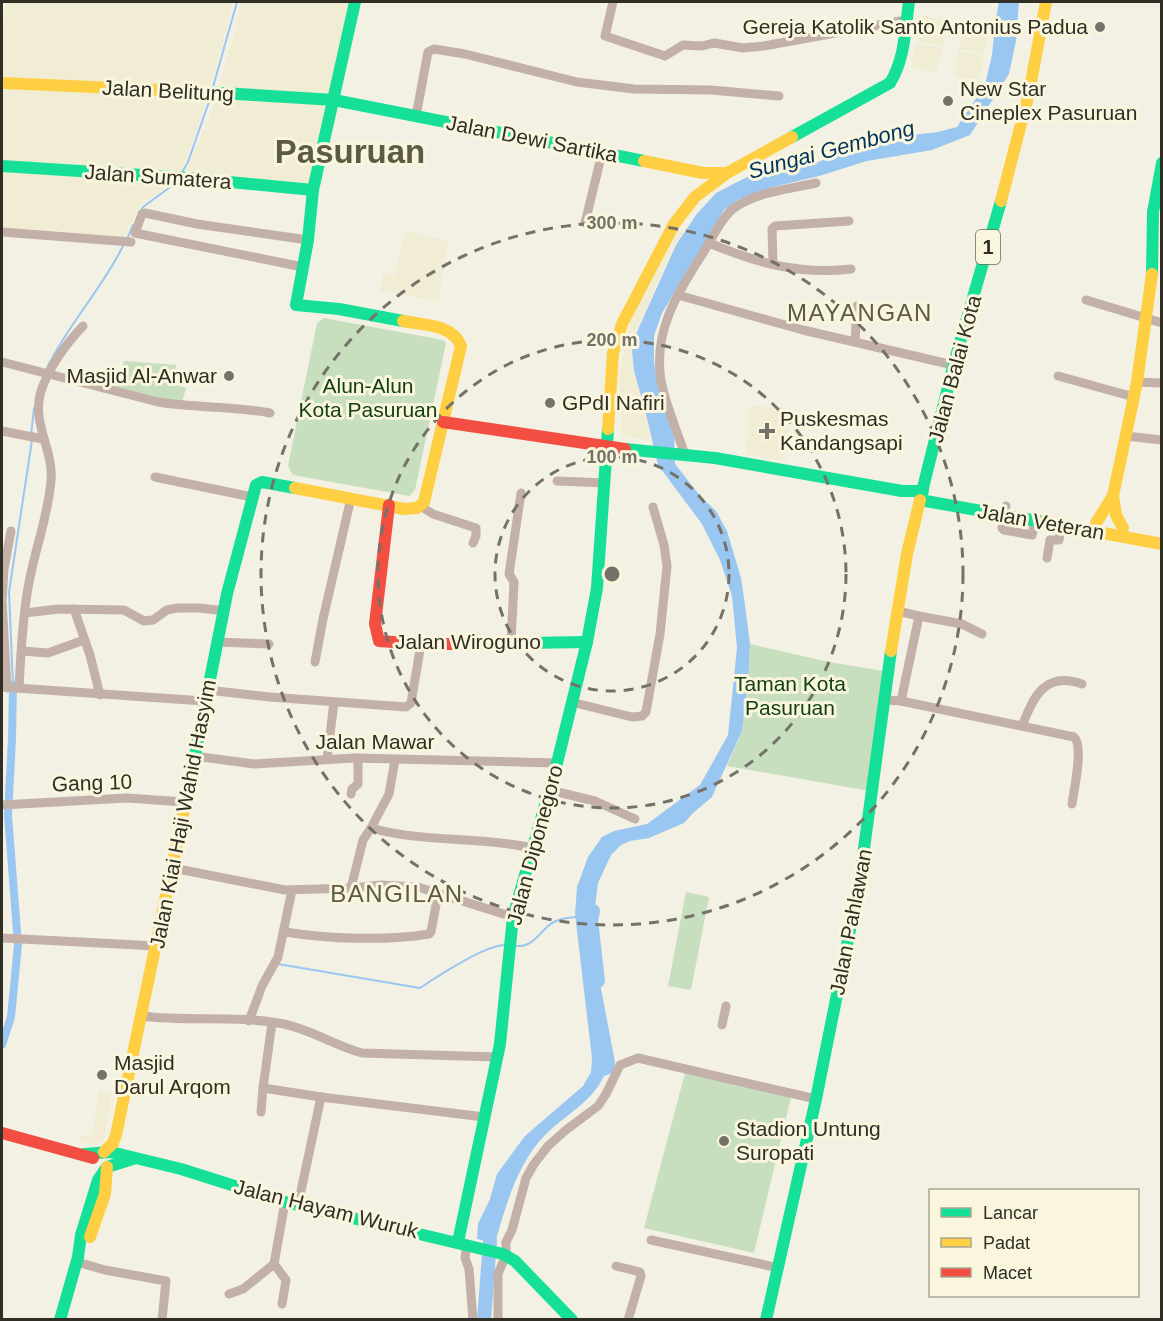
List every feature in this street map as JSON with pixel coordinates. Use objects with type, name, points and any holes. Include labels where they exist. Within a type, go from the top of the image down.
[{"type":"main road","points":[[254,491],[262,482],[404,509],[413,510],[420,506],[425,499],[461,346],[456,335],[439,327],[339,309],[296,305],[308,240],[313,190],[355,2]]},
{"type":"main road","name":"Jalan Diponegoro","points":[[465,1244],[484,1117],[497,1058],[513,917],[557,763],[597,588],[615,344],[632,302],[658,252],[674,224],[695,197],[727,173],[890,83],[898,68],[909,2]]},
{"type":"main road","name":"Jalan Balai Kota","points":[[915,520],[953,365],[1030,94],[1046,2]]},
{"type":"main road","name":"Jalan Belitung","points":[[2,83],[334,100]]},
{"type":"main road","name":"Jalan Dewi Sartika","points":[[334,100],[694,171],[727,173]]},
{"type":"main road","points":[[1123,528],[1116,515],[1113,496],[1137,382],[1157,251],[1161,164]]},
{"type":"main road","name":"Jalan Sumatera","points":[[2,166],[188,178],[313,190]]},
{"type":"main road","points":[[694,171],[699,181],[695,197]]},
{"type":"main road","name":"Jalan Veteran","points":[[443,422],[607,447],[756,465],[1092,526],[1161,544]]},
{"type":"main road","name":"Jalan Kiai Haji Wahid Hasyim","points":[[60,1320],[78,1259],[89,1240],[101,1187],[108,1176],[113,1158],[227,594],[254,491]]},
{"type":"main road","points":[[1092,526],[1113,496]]},
{"type":"main road","name":"Jalan Wiroguno","points":[[389,505],[375,624],[376,634],[381,642],[421,644],[586,642]]},
{"type":"main road","name":"Jalan Veteran","points":[[1004,510],[1035,521],[1062,526],[1123,528],[1161,534]]},
{"type":"main road","name":"Jalan Pahlawan","points":[[766,1320],[816,1099],[859,885],[897,611],[915,520]]},
{"type":"main road","points":[[2,1133],[84,1154],[113,1158]]},
{"type":"main road","points":[[84,1154],[101,1187]]},
{"type":"main road","name":"Jalan Hayam Wuruk","points":[[113,1158],[136,1159],[181,1169],[285,1202],[504,1254]]},
{"type":"main road","name":"Jalan Hayam Wuruk","points":[[113,1158],[141,1169],[181,1176],[194,1174]]},
{"type":"main road","points":[[504,1254],[521,1267],[572,1320]]},
{"type":"street","points":[[613,2],[605,36],[665,56],[683,45],[702,46],[714,43],[744,48],[764,46],[906,20]]},
{"type":"street","points":[[416,116],[428,52],[434,49],[465,54],[577,82],[634,89],[711,90],[779,96]]},
{"type":"street","points":[[585,223],[602,153]]},
{"type":"street","points":[[682,455],[661,382],[658,356],[661,334],[678,295],[726,214],[757,196],[816,183]]},
{"type":"street","points":[[303,267],[135,233],[142,214],[145,213],[197,224],[308,240]]},
{"type":"street","points":[[773,264],[772,229],[775,226],[849,221]]},
{"type":"street","points":[[2,232],[130,241]]},
{"type":"street","points":[[710,243],[742,255],[806,271],[851,269]]},
{"type":"street","points":[[678,295],[803,330],[953,365]]},
{"type":"street","points":[[1086,300],[1161,323]]},
{"type":"street","points":[[855,342],[857,306]]},
{"type":"street","points":[[19,688],[28,589],[51,481],[50,457],[39,438],[39,400],[47,375],[83,326]]},
{"type":"street","points":[[2,362],[158,402],[249,409],[270,413]]},
{"type":"street","points":[[1058,376],[1134,397]]},
{"type":"street","points":[[1137,382],[1161,383]]},
{"type":"street","points":[[2,431],[39,438]]},
{"type":"street","points":[[1126,436],[1161,440]]},
{"type":"street","points":[[155,477],[254,491]]},
{"type":"street","points":[[557,481],[605,483]]},
{"type":"street","points":[[511,642],[514,582],[509,574],[521,493]]},
{"type":"street","points":[[315,662],[351,498]]},
{"type":"street","points":[[420,506],[433,514],[476,528],[473,543]]},
{"type":"street","points":[[571,702],[632,717],[642,716],[646,712],[660,634],[667,566],[664,545],[653,507]]},
{"type":"street","points":[[1004,510],[1002,529],[1059,540],[1062,526]]},
{"type":"street","points":[[1032,535],[1035,521]]},
{"type":"street","points":[[11,531],[4,555],[2,601],[5,688],[100,695],[206,696],[409,706],[421,644]]},
{"type":"street","points":[[1047,558],[1050,540]]},
{"type":"street","points":[[25,613],[74,609],[126,611],[144,621],[153,620],[167,610],[177,608],[225,611]]},
{"type":"street","points":[[74,609],[100,695]]},
{"type":"street","points":[[897,611],[962,624],[982,634]]},
{"type":"street","points":[[901,701],[919,616]]},
{"type":"street","points":[[22,651],[48,653],[84,640]]},
{"type":"street","points":[[218,642],[269,644]]},
{"type":"street","points":[[1022,726],[1036,695],[1053,681],[1070,680],[1082,684]]},
{"type":"street","points":[[886,700],[901,701],[1077,739],[1079,752],[1072,804]]},
{"type":"street","points":[[327,759],[334,702]]},
{"type":"street","name":"Jalan Mawar","points":[[194,756],[254,764],[358,758],[557,763]]},
{"type":"street","points":[[351,794],[352,789],[358,784],[358,758]]},
{"type":"street","points":[[351,888],[363,840],[373,826],[389,794],[395,760]]},
{"type":"street","points":[[549,790],[595,801],[635,819]]},
{"type":"street","name":"Gang 10","points":[[7,804],[127,798],[184,802]]},
{"type":"street","points":[[373,826],[420,837],[472,839],[533,848]]},
{"type":"street","points":[[172,868],[292,891],[381,885],[418,887],[513,917]]},
{"type":"street","points":[[249,1021],[262,986],[278,957],[292,891]]},
{"type":"street","points":[[285,932],[340,937],[429,934],[438,894]]},
{"type":"street","points":[[2,938],[157,946]]},
{"type":"street","points":[[722,1025],[726,1006]]},
{"type":"street","points":[[142,1016],[272,1023],[306,1029],[362,1053],[497,1058]]},
{"type":"street","points":[[261,1112],[272,1023]]},
{"type":"street","points":[[498,1320],[498,1274],[506,1242],[513,1230],[519,1198],[534,1164],[566,1130],[598,1106],[620,1065],[638,1058],[816,1099]]},
{"type":"street","points":[[263,1088],[484,1117]]},
{"type":"street","points":[[298,1205],[321,1097]]},
{"type":"street","points":[[229,1294],[243,1289],[274,1264],[285,1202]]},
{"type":"street","points":[[651,1240],[778,1268]]},
{"type":"street","points":[[465,1244],[465,1258],[470,1269],[473,1320]]},
{"type":"street","points":[[78,1259],[105,1270],[166,1281],[162,1320]]},
{"type":"street","points":[[274,1264],[286,1280],[282,1304]]},
{"type":"street","points":[[616,1266],[640,1272],[641,1276],[628,1320]]},
{"type":"shaded area","points":[[6,2],[232,2],[226,33],[209,88],[2,78],[2,29]]},
{"type":"shaded area","points":[[240,2],[353,2],[333,92],[325,95],[219,88],[236,26]]},
{"type":"shaded area","points":[[922,15],[948,21],[943,46],[917,41]]},
{"type":"shaded area","points":[[964,24],[990,29],[984,54],[959,49]]},
{"type":"shaded area","points":[[916,43],[942,48],[936,73],[911,68]]},
{"type":"shaded area","points":[[958,51],[984,56],[979,81],[954,76]]},
{"type":"shaded area","points":[[2,90],[208,96],[187,159],[178,175],[2,162]]},
{"type":"shaded area","points":[[217,99],[324,104],[328,108],[312,184],[186,171]]},
{"type":"shaded area","points":[[2,170],[174,183],[144,202],[123,239],[2,229]]},
{"type":"shaded area","points":[[675,229],[684,232],[675,245],[655,288],[635,333],[631,351],[633,371],[651,440],[622,436],[619,377],[626,337],[635,312]]},
{"type":"shaded area","points":[[405,231],[449,241],[438,301],[380,291],[383,273],[394,276]]},
{"type":"shaded area","name":"Puskesmas Kandangsapi","points":[[749,406],[790,408],[785,462],[746,454]]},
{"type":"shaded area","points":[[99,1090],[112,1092],[104,1141],[96,1144],[79,1142],[80,1135],[92,1136]]},
{"type":"green space","name":"Alun-Alun Kota Pasuruan","points":[[324,318],[443,340],[446,343],[415,490],[409,496],[293,475],[288,466],[317,323]]},
{"type":"green space","points":[[124,361],[176,365],[175,380],[180,380],[181,386],[186,388],[181,406],[114,390]]},
{"type":"green space","name":"Taman Kota Pasuruan","points":[[750,644],[829,662],[889,672],[870,791],[727,766],[742,731]]},
{"type":"green space","points":[[686,892],[709,897],[691,990],[668,986]]},
{"type":"green space","name":"Stadion Untung Suropati","points":[[685,1073],[791,1097],[754,1253],[644,1228]]},
{"type":"water","points":[[999,2],[1019,2],[1016,41],[1009,74],[970,135],[932,150],[867,161],[773,187],[740,199],[724,210],[662,313],[654,336],[654,363],[660,394],[674,435],[675,464],[701,497],[716,511],[727,531],[741,578],[750,644],[742,731],[712,797],[684,823],[649,838],[630,841],[621,845],[611,855],[598,883],[592,929],[595,957],[615,1062],[613,1073],[604,1076],[592,1094],[535,1146],[514,1186],[495,1243],[477,1239],[478,1224],[490,1199],[497,1174],[525,1136],[583,1086],[591,1072],[592,1058],[575,914],[577,887],[588,857],[602,837],[614,831],[647,824],[700,785],[728,735],[737,648],[732,596],[720,560],[702,524],[658,465],[634,371],[632,351],[636,334],[676,245],[696,215],[716,193],[751,175],[816,163],[842,152],[904,136],[957,127],[985,85],[992,55]]},
{"type":"waterway","points":[[213,87],[237,2]]},
{"type":"waterway","points":[[181,174],[188,162],[211,96]]},
{"type":"waterway","points":[[140,212],[143,207],[177,182]]},
{"type":"waterway","points":[[127,239],[133,225]]},
{"type":"waterway","points":[[47,368],[124,244]]},
{"type":"waterway","points":[[31,435],[34,408]]},
{"type":"waterway","points":[[13,685],[9,592],[32,440]]},
{"type":"waterway","points":[[2,1045],[11,1017],[18,945],[8,815],[13,685]]},
{"type":"waterway","name":"Sungai Gembong","points":[[593,911],[591,920],[598,981]]},
{"type":"waterway","points":[[516,946],[531,942],[554,922],[576,917]]},
{"type":"waterway","points":[[278,964],[420,988],[473,956],[504,945]]},
{"type":"waterway","name":"Sungai Gembong","points":[[484,1320],[490,1241]]},
{"type":"traffic: fast","points":[[355,2],[313,190],[308,240],[296,305],[339,309],[403,321]]},
{"type":"traffic: fast","points":[[792,137],[890,83],[902,54],[909,2]]},
{"type":"traffic: fast","points":[[206,92],[334,100],[644,161]]},
{"type":"traffic: fast","points":[[1152,274],[1153,212],[1162,163]]},
{"type":"traffic: fast","points":[[2,166],[188,178],[313,190]]},
{"type":"traffic: fast","points":[[1001,201],[954,363],[920,500],[1043,522]]},
{"type":"traffic: fast","points":[[458,1242],[500,1044],[513,917],[557,763],[587,642],[597,588],[608,429]]},
{"type":"traffic: fast","points":[[625,449],[715,458],[902,491],[923,491]]},
{"type":"traffic: fast","points":[[186,800],[227,594],[256,485],[262,482],[295,488]]},
{"type":"traffic: fast","points":[[460,644],[587,642]]},
{"type":"traffic: fast","points":[[766,1320],[816,1099],[859,885],[891,651]]},
{"type":"traffic: fast","points":[[84,1154],[111,1152],[181,1169],[285,1202],[503,1254],[515,1261],[572,1320]]},
{"type":"traffic: fast","points":[[60,1320],[78,1257],[81,1235],[98,1180],[107,1167],[133,1159]]},
{"type":"traffic: slow","points":[[1001,201],[1029,93],[1046,2]]},
{"type":"traffic: slow","points":[[2,83],[206,92]]},
{"type":"traffic: slow","points":[[608,429],[613,353],[622,324],[674,224],[695,197],[727,173],[792,137]]},
{"type":"traffic: slow","points":[[644,161],[703,173],[727,173]]},
{"type":"traffic: slow","points":[[1096,523],[1113,496],[1137,382],[1152,274]]},
{"type":"traffic: slow","points":[[295,488],[404,509],[417,508],[424,502],[461,346],[457,339],[444,329],[403,321]]},
{"type":"traffic: slow","points":[[1113,496],[1116,515],[1123,528]]},
{"type":"traffic: slow","points":[[891,651],[907,554],[920,500]]},
{"type":"traffic: slow","points":[[1043,522],[1162,544]]},
{"type":"traffic: slow","points":[[104,1152],[113,1143],[116,1135],[186,800]]},
{"type":"traffic: slow","points":[[90,1237],[105,1194],[107,1167]]},
{"type":"traffic: jam","points":[[443,422],[625,449]]},
{"type":"traffic: jam","points":[[389,505],[375,624],[379,641],[460,644]]},
{"type":"traffic: jam","points":[[2,1133],[93,1158]]},
{"type":"place","name":"Gereja Katolik Santo Antonius Padua","points":[[1100,27]]},
{"type":"place","name":"New Star Cineplex Pasuruan","points":[[948,101]]},
{"type":"place","name":"Masjid Al-Anwar","points":[[229,376]]},
{"type":"place","name":"GPdI Nafiri","points":[[550,403]]},
{"type":"place","name":"Puskesmas Kandangsapi","points":[[767,431]]},
{"type":"place","name":"Masjid Darul Arqom","points":[[102,1075]]},
{"type":"place","name":"Stadion Untung Suropati","points":[[724,1141]]},
{"type":"district","name":"Pasuruan","points":[[350,151]]},
{"type":"district","name":"MAYANGAN","points":[[860,313]]},
{"type":"district","name":"BANGILAN","points":[[397,894]]}]
